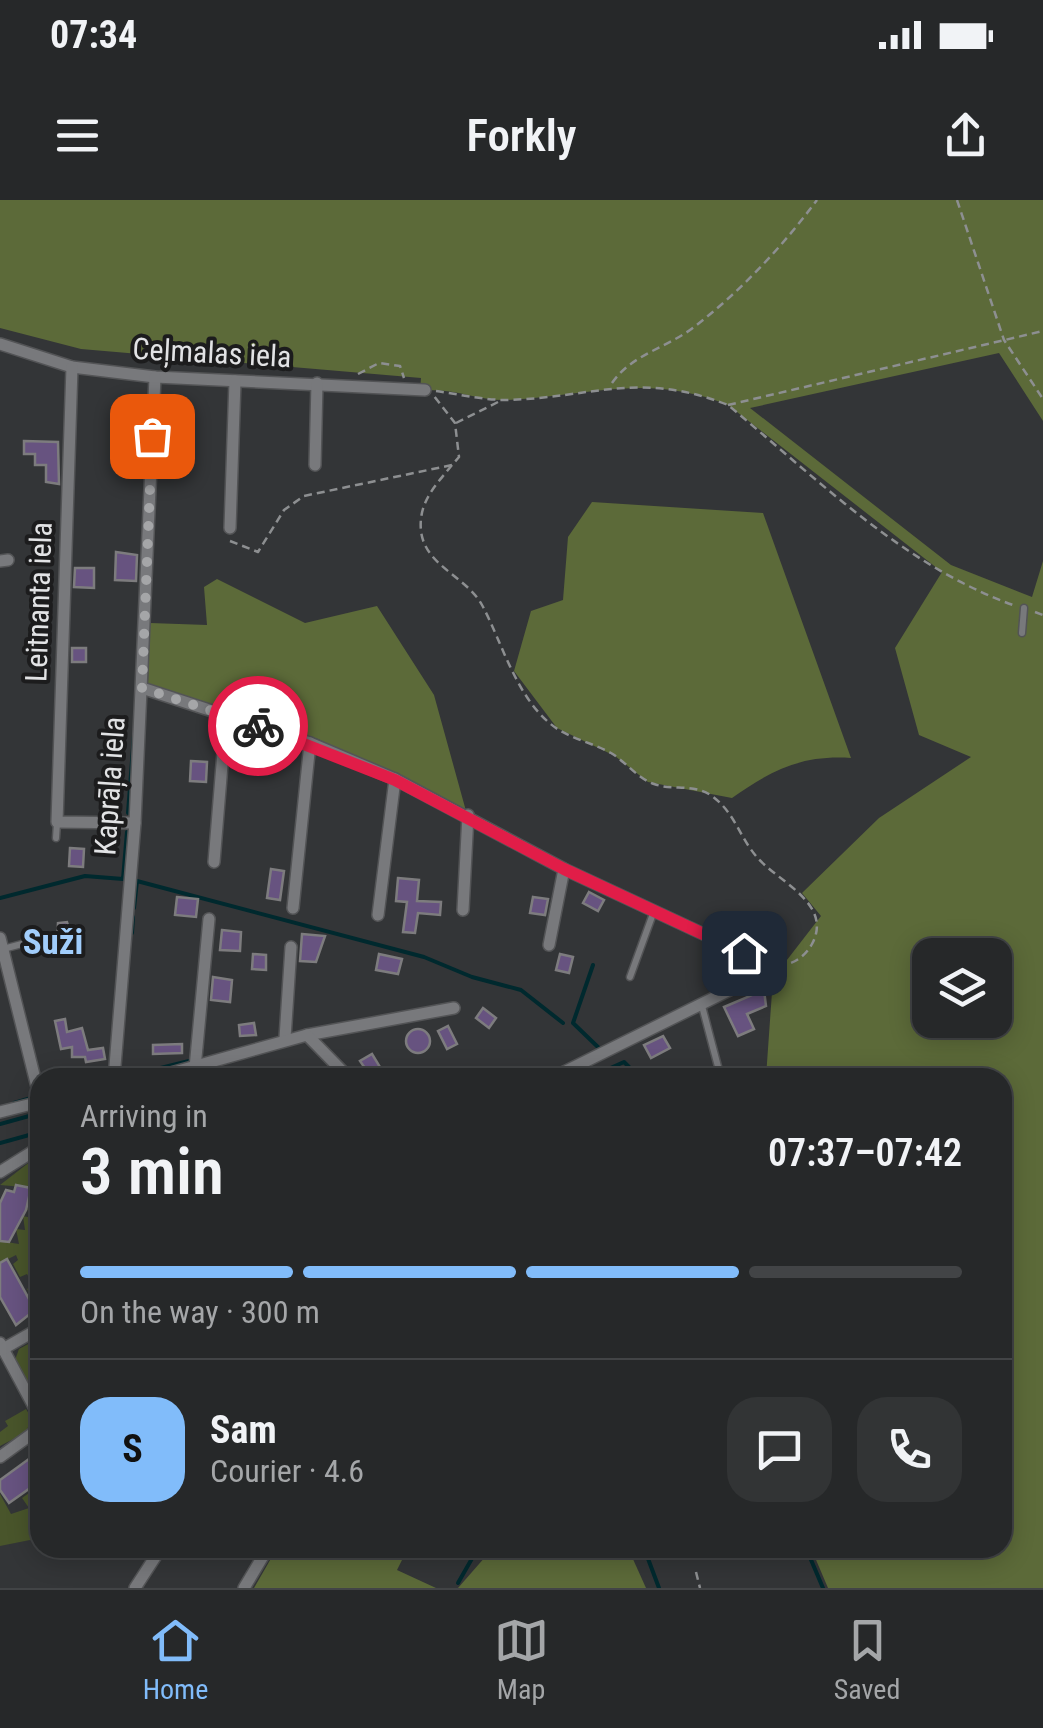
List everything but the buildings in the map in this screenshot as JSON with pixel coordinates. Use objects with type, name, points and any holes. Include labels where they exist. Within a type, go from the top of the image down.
[{"type":"street","name":"Ceļmalas iela","points":[[0,344],[72,368],[235,382],[424,390]]},
{"type":"street","name":"Leitnanta iela","points":[[57,822],[72,368]]},
{"type":"street","name":"Kaprāļa iela","points":[[115,1068],[142,688],[154,376]]},
{"type":"street","points":[[230,528],[235,382]]},
{"type":"street","points":[[316,465],[317,383]]},
{"type":"street","points":[[142,688],[310,743],[395,780],[468,815],[564,869],[744,953],[756,964],[756,974],[702,1006],[573,1068]]},
{"type":"street","points":[[214,862],[226,716]]},
{"type":"street","points":[[294,908],[310,743]]},
{"type":"street","points":[[378,915],[395,780]]},
{"type":"street","points":[[462,910],[468,815]]},
{"type":"street","points":[[57,822],[134,823]]},
{"type":"street","points":[[549,945],[564,869]]},
{"type":"street","points":[[209,919],[195,1068],[285,1038],[454,1008]]},
{"type":"street","points":[[2,944],[32,1068]]},
{"type":"street","points":[[285,1038],[291,946]]},
{"type":"street","points":[[306,1035],[338,1068]]},
{"type":"street","points":[[0,1112],[30,1104]]},
{"type":"street","points":[[0,1172],[30,1153]]},
{"type":"street","points":[[30,1333],[2,1346],[30,1399]]},
{"type":"street","points":[[0,1457],[30,1435]]},
{"type":"street","points":[[135,1588],[155,1558]]},
{"type":"street","points":[[244,1588],[262,1558]]},
{"type":"lane","points":[[1022,633],[1024,608]]},
{"type":"lane","name":"Leitnanta iela","points":[[56,838],[57,822]]},
{"type":"lane","points":[[630,977],[654,910]]},
{"type":"lane","points":[[2,944],[52,936]]},
{"type":"lane","points":[[702,1006],[718,1068]]},
{"type":"path","points":[[611,385],[623,368],[692,329],[781,249],[818,200]]},
{"type":"path","points":[[957,200],[1004,340],[1043,399]]},
{"type":"path","points":[[728,405],[1043,331]]},
{"type":"path","points":[[345,384],[379,364],[400,366],[408,388]]},
{"type":"path","points":[[455,423],[478,408],[503,400],[611,385],[694,392],[728,405],[930,566],[975,591],[1043,614]]},
{"type":"path","points":[[424,390],[503,400]]},
{"type":"path","points":[[424,390],[442,402],[455,423],[459,457],[427,496],[422,509],[422,537],[429,553],[482,604],[497,642],[541,712],[556,728],[616,756],[648,782],[707,793],[739,824],[760,861],[801,894],[814,913],[814,939],[804,955],[756,974]]},
{"type":"path","points":[[230,544],[258,552],[284,510],[304,496],[452,465]]},
{"type":"path","points":[[696,1572],[700,1588]]},
{"type":"green space","points":[[0,200],[1043,200],[1043,421],[999,353],[750,408],[951,565],[1032,597],[1043,561],[1043,1588],[828,1588],[815,1558],[1012,1558],[1012,1068],[767,1068],[773,978],[821,916],[802,893],[879,818],[971,757],[919,735],[895,648],[942,572],[728,405],[698,395],[643,388],[495,400],[440,390],[420,392],[421,378],[81,349],[0,328]]},
{"type":"green space","points":[[592,502],[763,513],[851,758],[817,759],[788,766],[732,798],[648,782],[615,756],[557,728],[514,671],[531,611],[563,600],[568,537]]},
{"type":"green space","points":[[217,579],[305,623],[377,606],[434,695],[466,811],[318,739],[148,684],[150,623],[207,625],[204,587]]},
{"type":"green space","points":[[30,1162],[30,1188],[0,1185]]},
{"type":"green space","points":[[23,1216],[30,1218],[30,1280],[27,1274],[20,1277],[13,1264],[18,1260],[16,1255],[0,1263],[0,1241],[19,1244],[16,1229],[25,1230]]},
{"type":"green space","points":[[30,1343],[30,1386],[15,1360],[19,1349]]},
{"type":"green space","points":[[26,1409],[30,1416],[25,1433],[0,1446],[0,1432],[8,1426],[5,1421]]},
{"type":"green space","points":[[0,1494],[11,1514],[29,1508],[22,1498],[30,1494],[30,1540],[0,1546]]},
{"type":"green space","points":[[271,1558],[403,1558],[397,1570],[436,1588],[254,1588]]},
{"type":"green space","points":[[484,1558],[632,1558],[646,1588],[458,1588]]},
{"type":"waterway","points":[[128,813],[134,735]]},
{"type":"waterway","points":[[0,898],[85,876],[123,879],[127,832]]},
{"type":"waterway","points":[[134,908],[137,881],[424,957],[472,977],[521,990],[563,1023]]},
{"type":"waterway","points":[[132,933],[133,917]]},
{"type":"waterway","points":[[593,965],[573,1023],[600,1049]]},
{"type":"waterway","points":[[161,1068],[189,1061]]},
{"type":"waterway","points":[[610,1068],[624,1062],[630,1068]]},
{"type":"waterway","points":[[14,1103],[30,1098]]},
{"type":"waterway","points":[[0,1124],[30,1116]]},
{"type":"waterway","points":[[0,1143],[30,1135]]},
{"type":"waterway","points":[[458,1583],[472,1558]]},
{"type":"waterway","points":[[648,1558],[659,1588]]},
{"type":"waterway","points":[[810,1558],[823,1588]]},
{"type":"way so far","points":[[152,436],[142,688],[258,726]]},
{"type":"district","name":"Suži","points":[[53,942]]},
{"type":"route","points":[[258,726],[310,743],[395,780],[476,819],[564,869],[744,953]]}]
